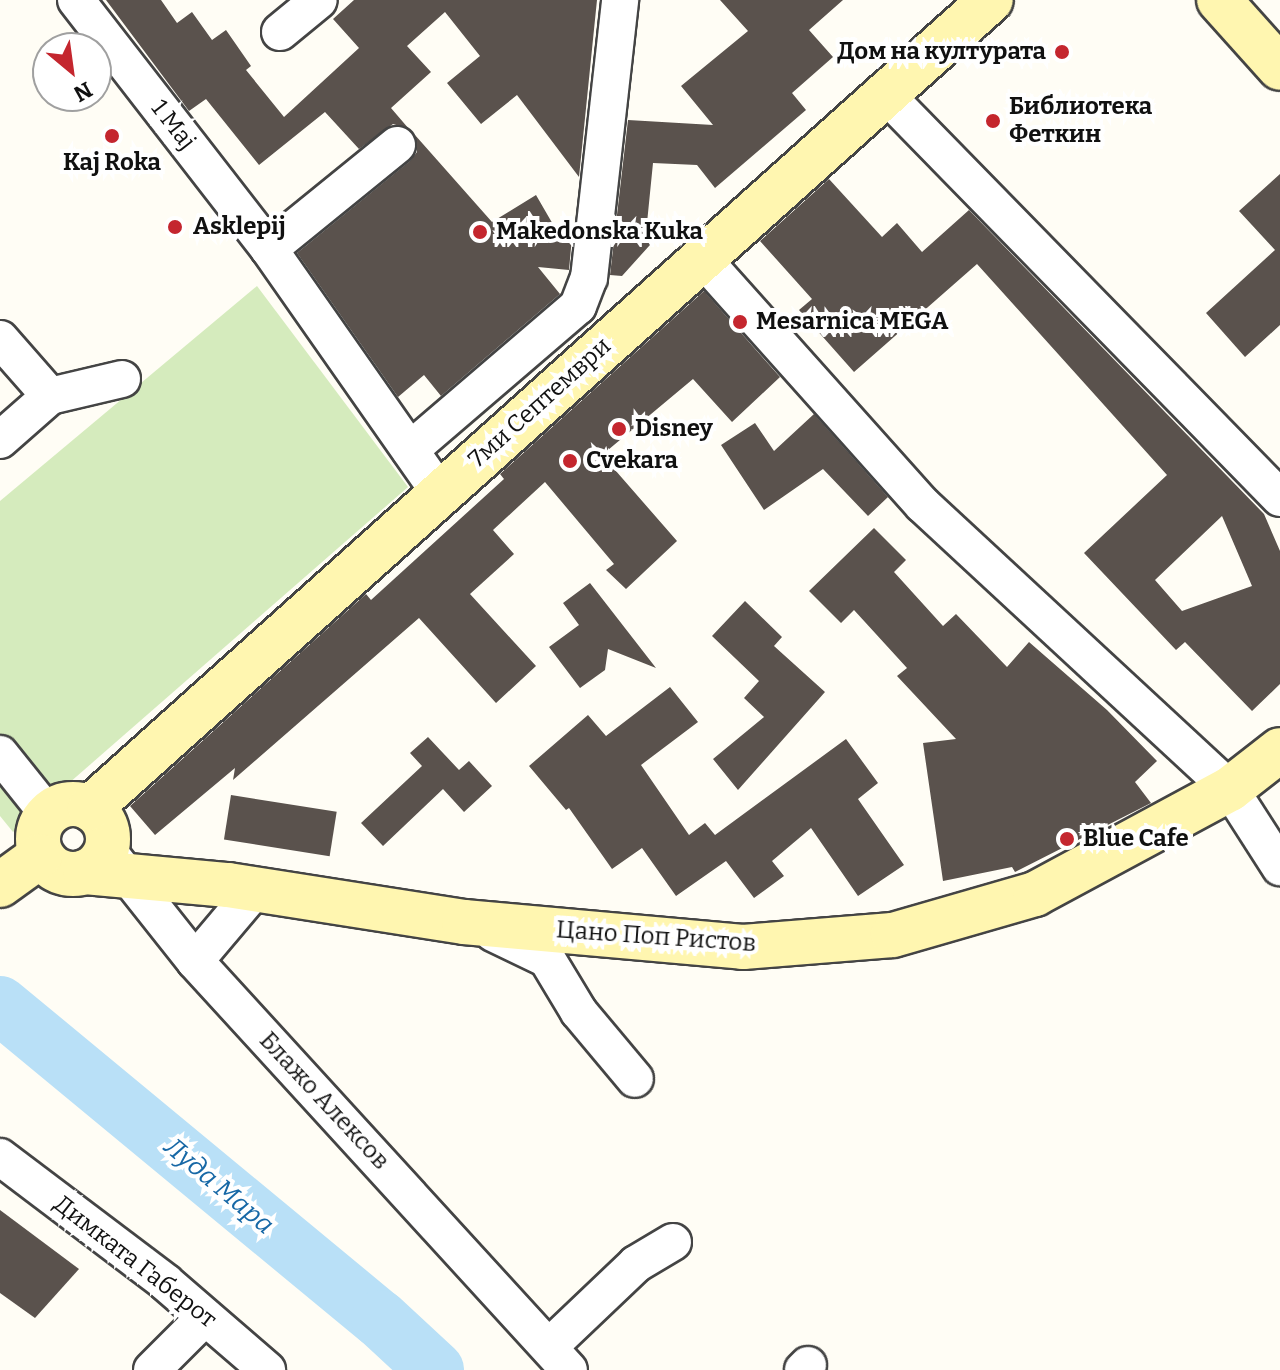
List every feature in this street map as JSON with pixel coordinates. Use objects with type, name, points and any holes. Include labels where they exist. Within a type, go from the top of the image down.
[{"type":"street","name":"1 Maj","points":[[76,0],[269,249],[440,493]]},
{"type":"street","points":[[280,32],[319,0]]},
{"type":"street","points":[[410,450],[578,306],[589,278],[620,0]]},
{"type":"street","name":"7ми Септември","points":[[90,808],[991,0]]},
{"type":"street","points":[[1219,0],[1280,68]]},
{"type":"street","points":[[887,96],[1014,222],[1280,498]]},
{"type":"street","points":[[269,249],[397,145]]},
{"type":"street","points":[[702,258],[923,505],[1230,789],[1280,867]]},
{"type":"street","points":[[0,339],[50,396]]},
{"type":"street","points":[[0,440],[50,396],[122,379]]},
{"type":"street","name":"Цано Поп Ристов","points":[[104,866],[464,922],[743,947],[893,935],[1035,894],[1230,789],[1280,750]]},
{"type":"street","points":[[0,754],[48,814]]},
{"type":"street","points":[[68,804],[90,808],[108,834],[104,866],[68,874],[40,856],[38,832],[48,814],[68,804]]},
{"type":"street","points":[[0,885],[40,856]]},
{"type":"street","name":"Блажо Алексов","points":[[104,866],[559,1358],[636,1264],[673,1242]]},
{"type":"street","points":[[195,961],[255,890]]},
{"type":"street","points":[[464,922],[547,959],[579,1012],[635,1079]]},
{"type":"street","name":"Димката Габерот","points":[[0,1157],[205,1317],[267,1370]]},
{"type":"street","points":[[152,1370],[205,1317]]},
{"type":"green space","points":[[257,286],[408,487],[13,832],[0,816],[0,501]]},
{"type":"building","points":[[106,0],[161,0],[177,23],[192,12],[212,40],[226,30],[251,66],[246,70],[284,117],[359,48],[333,19],[354,0],[597,0],[579,177],[517,95],[481,124],[447,83],[480,56],[445,12],[407,46],[431,72],[391,108],[409,129],[393,124],[359,149],[325,112],[259,165],[206,99],[189,111]]},
{"type":"building","points":[[720,0],[843,0],[809,30],[833,57],[792,93],[806,110],[715,188],[697,165],[653,163],[647,223],[668,225],[622,276],[610,275],[628,120],[713,125],[681,86],[748,31]]},
{"type":"building","points":[[415,135],[492,222],[536,195],[558,233],[572,237],[569,270],[538,267],[560,294],[441,396],[424,375],[398,397],[297,253],[410,161],[417,152]]},
{"type":"building","points":[[1280,174],[1280,325],[1245,357],[1206,313],[1275,250],[1239,211]]},
{"type":"building","points":[[829,179],[882,237],[897,223],[922,252],[969,210],[1264,514],[1280,551],[1280,684],[1252,711],[1185,642],[1176,650],[1084,553],[1167,475],[977,264],[854,372],[799,310],[812,299],[760,241]],"holes":[[[1222,516],[1252,586],[1182,611],[1155,580]]]},
{"type":"building","points":[[704,291],[780,377],[732,422],[693,379],[602,455],[677,541],[626,589],[606,570],[614,564],[545,482],[493,530],[514,554],[470,594],[536,666],[496,703],[419,618],[233,780],[235,768],[155,835],[130,806],[366,594],[371,600],[504,479],[500,474]]},
{"type":"building","points":[[814,414],[888,497],[868,516],[823,469],[764,510],[721,445],[755,423],[774,451]]},
{"type":"building","points":[[874,528],[906,560],[894,572],[943,626],[956,614],[1007,667],[1029,642],[1107,710],[1157,761],[1135,782],[1151,803],[1015,872],[1012,867],[943,881],[923,743],[956,739],[897,676],[907,668],[854,610],[841,623],[809,591]]},
{"type":"building","points":[[590,583],[656,668],[608,649],[605,670],[580,688],[549,647],[579,625],[563,603]]},
{"type":"building","points":[[745,601],[782,637],[774,646],[825,692],[738,790],[713,759],[764,717],[744,698],[759,681],[712,636]]},
{"type":"building","points":[[670,687],[698,722],[641,765],[689,835],[705,823],[715,835],[846,739],[878,783],[858,799],[904,865],[858,896],[811,828],[772,861],[784,876],[754,898],[726,861],[676,896],[642,848],[612,869],[569,808],[566,810],[529,766],[588,715],[606,736]]},
{"type":"building","points":[[428,737],[459,770],[469,761],[492,786],[464,812],[443,789],[383,846],[361,823],[422,766],[410,753]]},
{"type":"building","points":[[231,795],[337,812],[330,856],[224,839]]},
{"type":"building","points":[[0,1210],[79,1269],[35,1318],[0,1293]]},
{"type":"waterway","name":"Луда Мара","points":[[0,1005],[380,1319],[435,1370]]},
{"type":"place","name":"Дом на културата","points":[[1062,52]]},
{"type":"place","name":"Библиотека Феткин","points":[[993,121]]},
{"type":"place","name":"Kaj Roka","points":[[112,136]]},
{"type":"place","name":"Asklepij","points":[[175,227]]},
{"type":"place","name":"Makedonska Kuka","points":[[480,232]]},
{"type":"place","name":"Mesarnica MEGA","points":[[740,322]]},
{"type":"place","name":"Disney","points":[[619,429]]},
{"type":"place","name":"Cvekara","points":[[570,461]]},
{"type":"place","name":"Blue Cafe","points":[[1067,839]]}]
